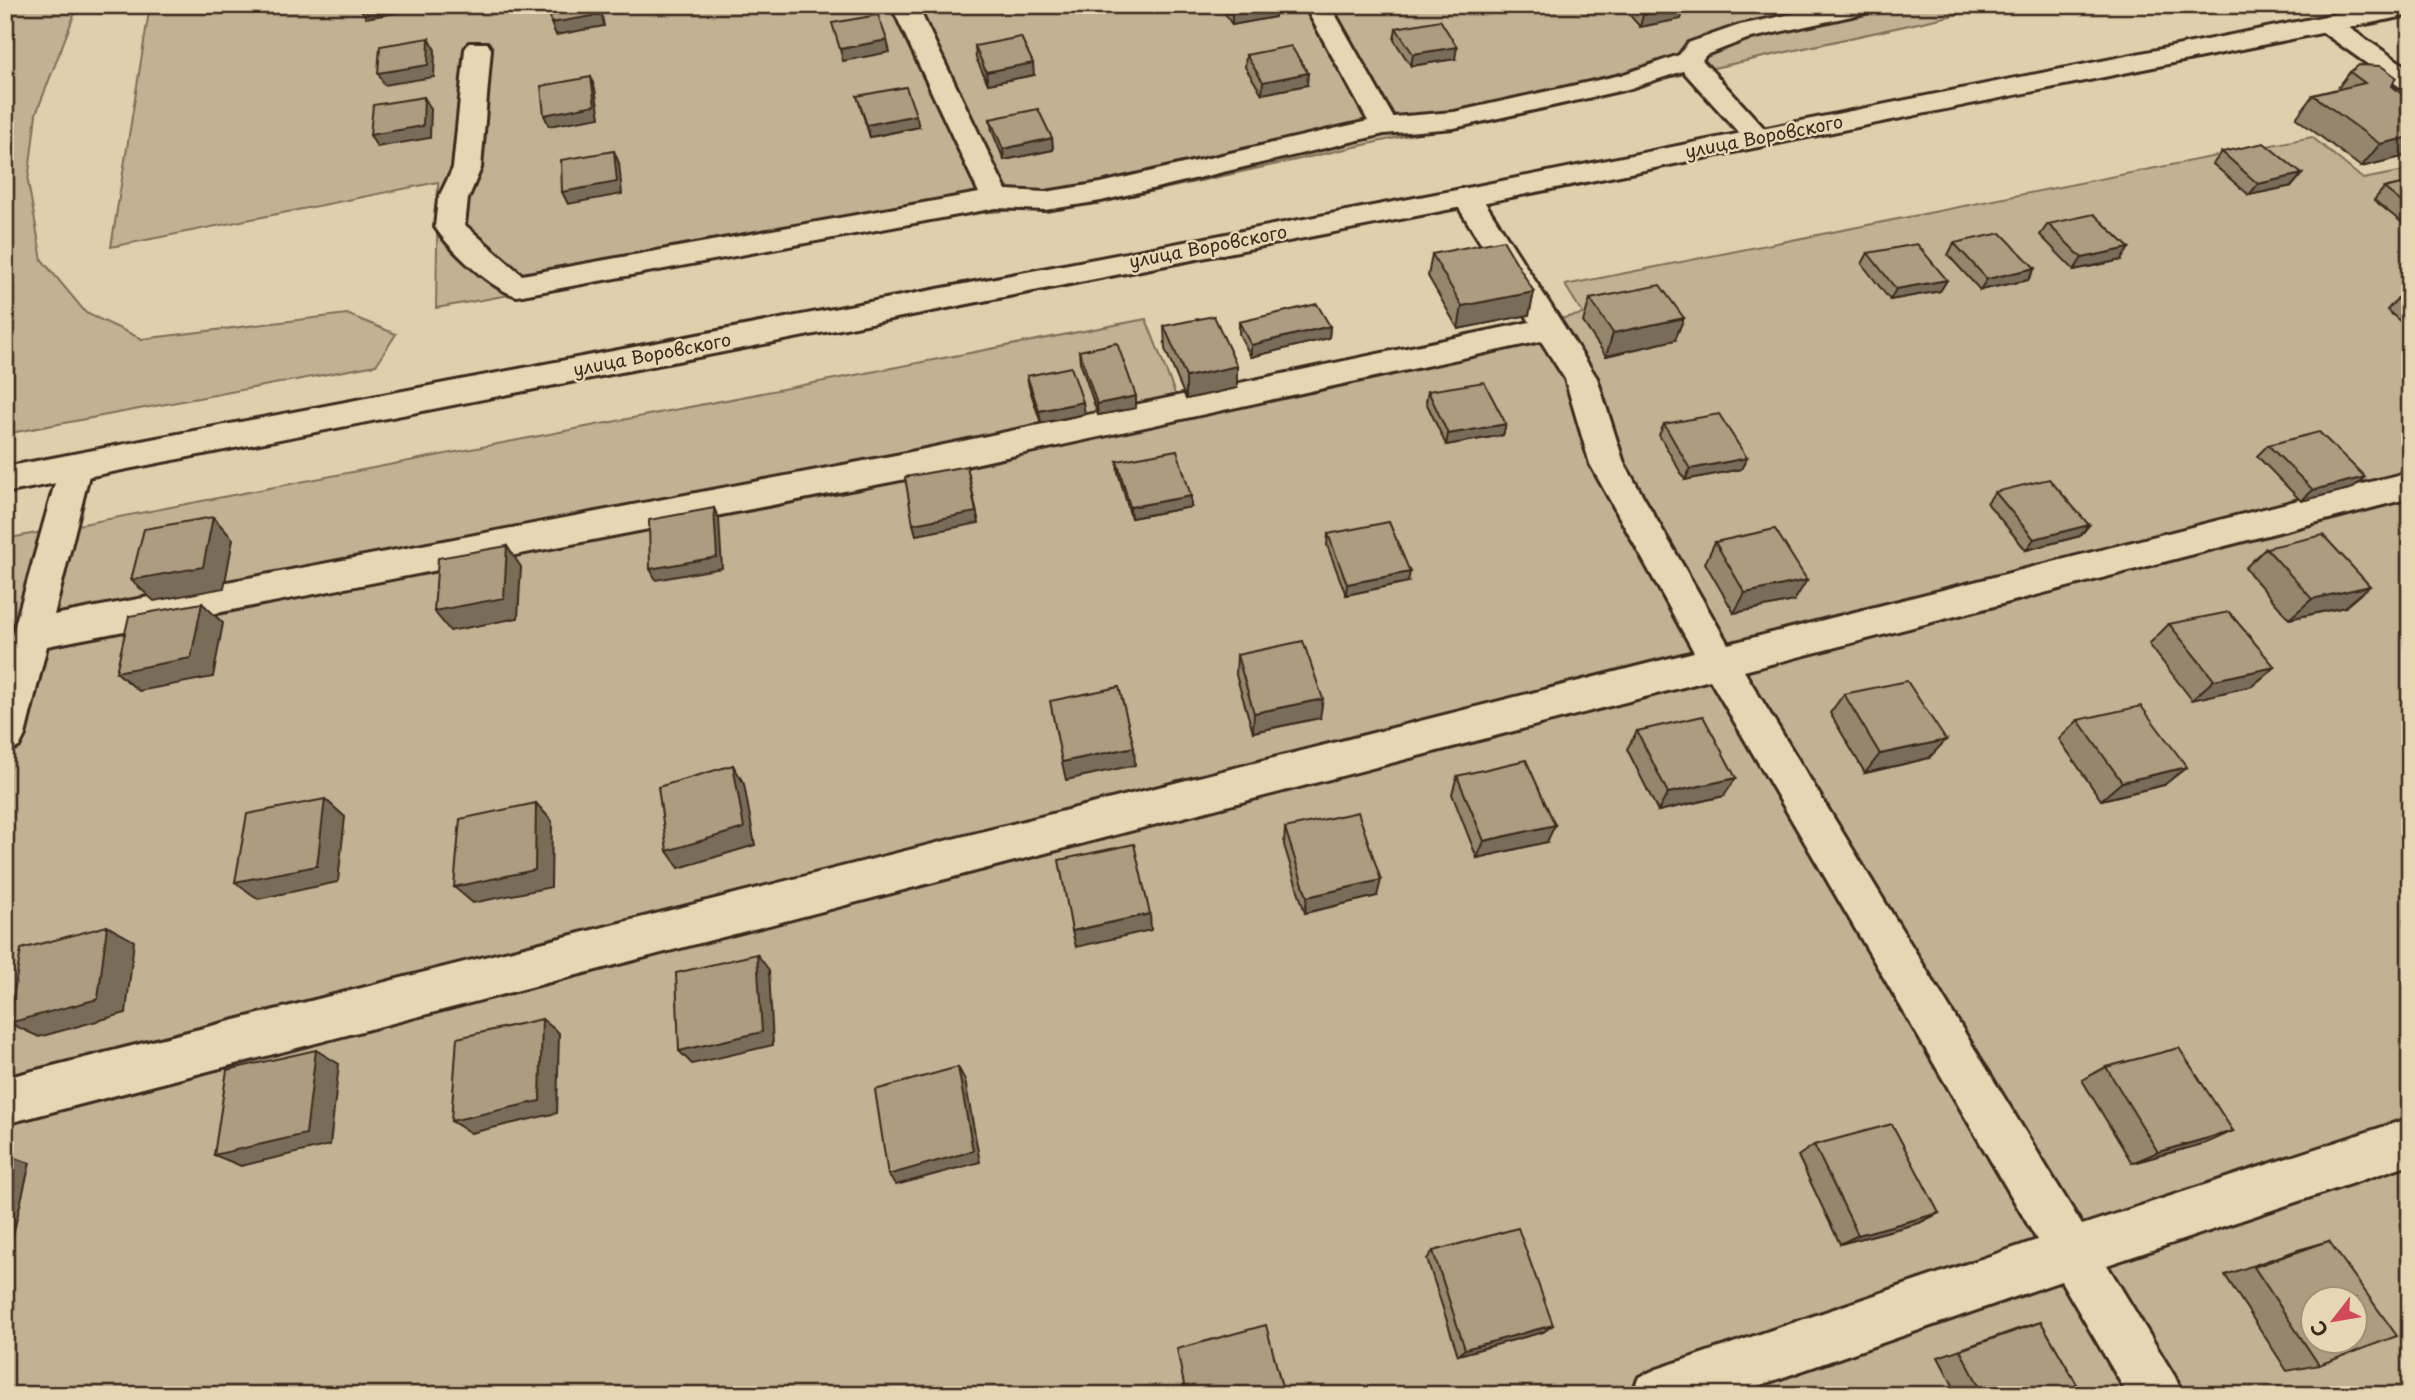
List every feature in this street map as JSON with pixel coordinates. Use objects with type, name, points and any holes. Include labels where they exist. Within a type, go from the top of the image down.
[{"type":"main road","points":[[904,5],[996,198]]},
{"type":"main road","points":[[1317,5],[1384,126]]},
{"type":"main road","points":[[478,49],[467,168],[453,199],[450,227],[490,267],[517,286],[996,198],[1045,201],[1101,192],[1384,126],[1454,120],[1628,81],[1688,61],[1697,49],[1795,12],[1870,5]]},
{"type":"main road","name":"улица Воровского","points":[[5,480],[1467,197],[2410,7]]},
{"type":"main road","points":[[2327,24],[2410,81]]},
{"type":"main road","points":[[1688,61],[1759,138]]},
{"type":"main road","points":[[1467,197],[1581,378],[1607,464],[1718,661],[2157,1395]]},
{"type":"main road","points":[[32,634],[901,467],[1550,328]]},
{"type":"main road","points":[[5,735],[74,467]]},
{"type":"main road","points":[[5,1101],[2410,485]]},
{"type":"main road","points":[[1657,1395],[2073,1252],[2410,1141]]},
{"type":"shaded area","points":[[5,5],[78,5],[36,114],[28,182],[42,260],[86,313],[142,339],[347,314],[396,334],[376,365],[5,434]]},
{"type":"shaded area","points":[[150,5],[2000,5],[1091,205],[964,214],[436,308],[438,182],[111,247]]},
{"type":"shaded area","points":[[2312,137],[2363,179],[2410,170],[2410,1395],[5,1395],[5,539],[1146,319],[1176,396],[1583,314],[1565,285]]},
{"type":"building","points":[[549,5],[597,5],[599,15],[551,23]]},
{"type":"building","points":[[1227,5],[1273,5],[1232,13]]},
{"type":"building","points":[[1634,5],[1683,5],[1684,7],[1643,15]]},
{"type":"building","points":[[878,15],[887,40],[840,49],[832,23]]},
{"type":"building","points":[[1440,20],[1457,47],[1413,54],[1396,28]]},
{"type":"building","points":[[1021,37],[1033,63],[986,72],[975,46]]},
{"type":"building","points":[[429,38],[428,65],[378,73],[380,46]]},
{"type":"building","points":[[1291,46],[1308,73],[1263,82],[1246,55]]},
{"type":"building","points":[[2359,65],[2381,66],[2396,77],[2392,86],[2403,95],[2410,95],[2410,137],[2380,144],[2313,95],[2365,83],[2350,72]]},
{"type":"building","points":[[591,77],[595,105],[544,115],[541,86]]},
{"type":"building","points":[[906,87],[916,115],[867,125],[857,96]]},
{"type":"building","points":[[424,97],[423,126],[370,135],[373,105]]},
{"type":"building","points":[[1038,109],[1052,138],[1003,149],[990,119]]},
{"type":"building","points":[[2264,143],[2302,174],[2258,184],[2222,152]]},
{"type":"building","points":[[614,151],[617,182],[562,192],[561,160]]},
{"type":"building","points":[[2410,182],[2410,209],[2384,188]]},
{"type":"building","points":[[2094,214],[2129,248],[2082,258],[2048,224]]},
{"type":"building","points":[[2001,233],[2035,268],[1987,279],[1954,243]]},
{"type":"building","points":[[1503,240],[1534,292],[1462,306],[1432,254]]},
{"type":"building","points":[[1917,244],[1947,280],[1896,289],[1868,253]]},
{"type":"building","points":[[1660,285],[1684,318],[1613,333],[1590,299]]},
{"type":"building","points":[[2410,295],[2410,309],[2398,298]]},
{"type":"building","points":[[1317,304],[1330,326],[1251,345],[1239,322]]},
{"type":"building","points":[[1214,316],[1237,366],[1186,377],[1164,326]]},
{"type":"building","points":[[1117,343],[1136,396],[1097,404],[1079,351]]},
{"type":"building","points":[[1071,367],[1083,402],[1039,411],[1027,376]]},
{"type":"building","points":[[1484,382],[1506,424],[1448,434],[1428,391]]},
{"type":"building","points":[[1719,414],[1747,458],[1690,469],[1664,424]]},
{"type":"building","points":[[2319,432],[2365,477],[2313,490],[2268,445]]},
{"type":"building","points":[[1177,450],[1191,496],[1130,507],[1117,461]]},
{"type":"building","points":[[967,466],[976,512],[913,524],[905,477]]},
{"type":"building","points":[[2049,479],[2089,525],[2034,539],[1995,492]]},
{"type":"building","points":[[714,508],[717,557],[650,569],[649,520]]},
{"type":"building","points":[[213,517],[203,567],[131,580],[144,529]]},
{"type":"building","points":[[1389,522],[1410,572],[1347,584],[1328,534]]},
{"type":"building","points":[[1775,529],[1807,580],[1745,593],[1715,542]]},
{"type":"building","points":[[2323,535],[2370,586],[2312,599],[2266,548]]},
{"type":"building","points":[[507,546],[504,598],[434,611],[438,558]]},
{"type":"building","points":[[202,603],[191,658],[116,672],[129,616]]},
{"type":"building","points":[[2229,612],[2275,667],[2214,680],[2169,624]]},
{"type":"building","points":[[1303,641],[1323,699],[1254,713],[1237,655]]},
{"type":"building","points":[[1907,681],[1946,740],[1880,754],[1844,694]]},
{"type":"building","points":[[1119,687],[1134,747],[1062,762],[1050,701]]},
{"type":"building","points":[[2141,706],[2187,767],[2122,782],[2078,720]]},
{"type":"building","points":[[1703,716],[1736,778],[1668,793],[1637,731]]},
{"type":"building","points":[[1526,760],[1555,825],[1484,841],[1457,776]]},
{"type":"building","points":[[733,765],[744,828],[667,851],[658,787]]},
{"type":"building","points":[[325,799],[317,866],[235,882],[247,814]]},
{"type":"building","points":[[536,803],[535,870],[454,887],[460,819]]},
{"type":"building","points":[[1358,812],[1381,880],[1307,897],[1285,828]]},
{"type":"building","points":[[1134,844],[1150,914],[1072,931],[1059,860]]},
{"type":"building","points":[[107,926],[98,999],[9,1023],[21,949]]},
{"type":"building","points":[[757,954],[762,1032],[679,1051],[676,973]]},
{"type":"building","points":[[542,1019],[540,1101],[451,1121],[457,1038]]},
{"type":"building","points":[[2179,1048],[2233,1131],[2158,1152],[2106,1067]]},
{"type":"building","points":[[316,1050],[306,1134],[214,1155],[227,1070]]},
{"type":"building","points":[[958,1067],[973,1151],[888,1175],[875,1090]]},
{"type":"building","points":[[1892,1124],[1939,1213],[1858,1235],[1814,1145]]},
{"type":"building","points":[[1518,1228],[1553,1325],[1465,1349],[1433,1251]]},
{"type":"building","points":[[2329,1241],[2360,1284],[2300,1284],[2300,1336],[2254,1267]]},
{"type":"building","points":[[2370,1298],[2397,1336],[2370,1346]]},
{"type":"building","points":[[2041,1322],[2083,1395],[1984,1395],[1960,1350]]},
{"type":"building","points":[[1266,1325],[1284,1395],[1186,1395],[1177,1349]]},
{"type":"building","points":[[2312,1354],[2349,1354],[2319,1365]]}]
